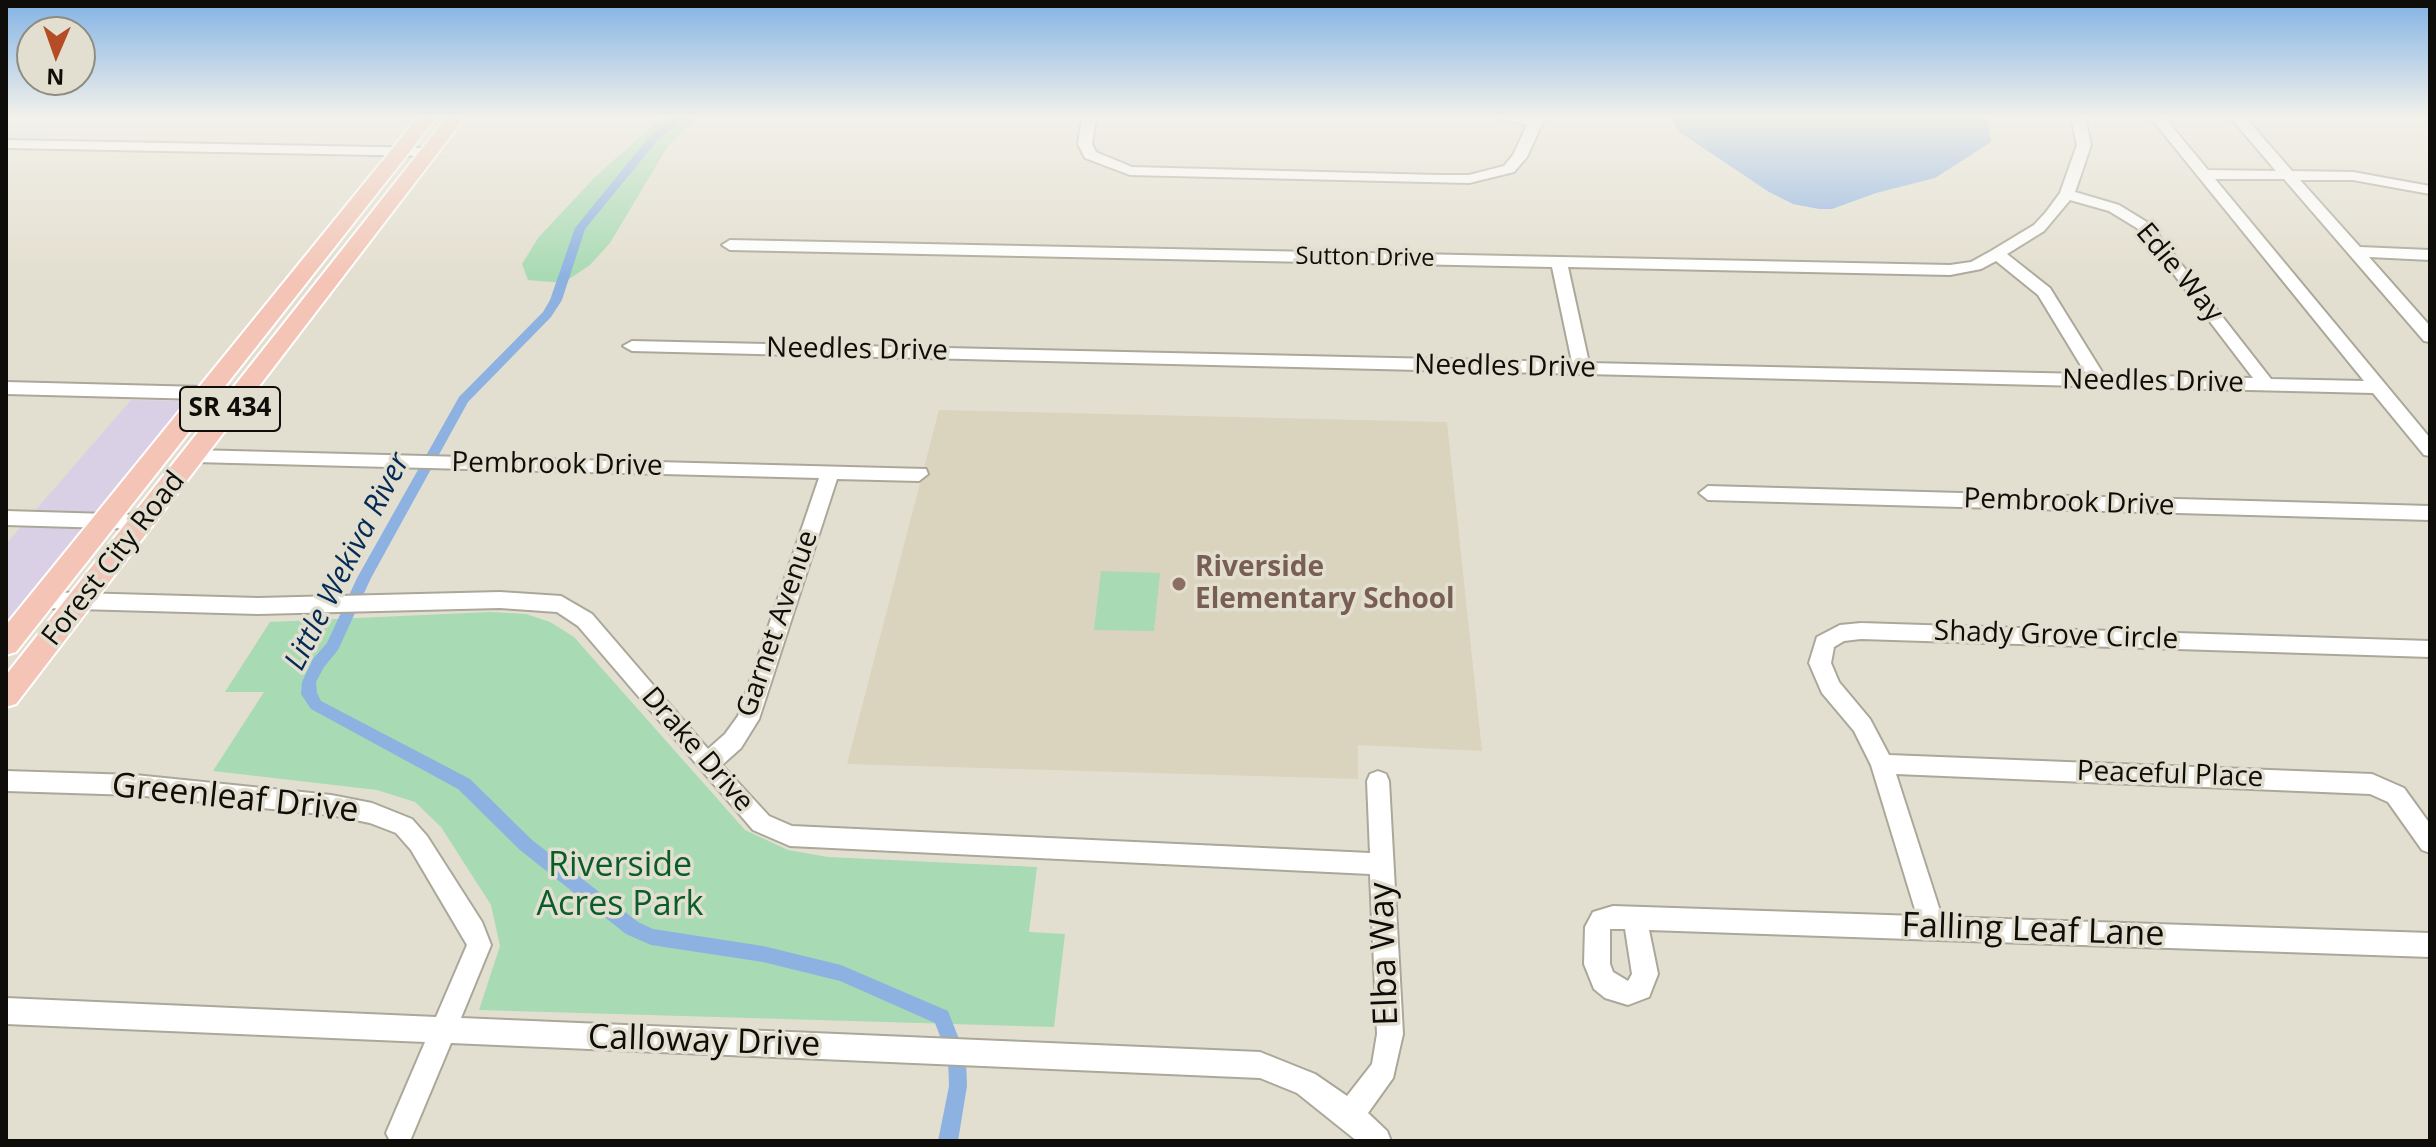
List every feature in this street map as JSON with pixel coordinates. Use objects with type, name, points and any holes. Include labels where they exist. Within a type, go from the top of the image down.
[{"type":"main road","name":"Forest City Road","points":[[6,644],[385,171]]},
{"type":"main road","name":"Forest City Road","points":[[10,686],[81,601],[415,171]]},
{"type":"main road","points":[[181,426],[178,444],[183,452],[194,456]]},
{"type":"street","points":[[1129,171],[1469,179],[1503,171]]},
{"type":"street","points":[[2067,194],[2075,171]]},
{"type":"street","points":[[2201,171],[2429,449]]},
{"type":"street","points":[[2284,171],[2430,337]]},
{"type":"street","points":[[2204,174],[2380,178],[2430,190]]},
{"type":"street","name":"Sutton Drive","points":[[730,245],[1922,271],[1975,266],[2039,228],[2067,194]]},
{"type":"street","name":"Edie Way","points":[[2067,194],[2114,208],[2145,227],[2267,385]]},
{"type":"street","points":[[2356,252],[2430,255]]},
{"type":"street","points":[[1997,254],[2044,292],[2098,380]]},
{"type":"street","points":[[1559,262],[1582,369]]},
{"type":"street","name":"Needles Drive","points":[[632,346],[2378,387]]},
{"type":"street","points":[[6,388],[242,394]]},
{"type":"street","name":"Pembrook Drive","points":[[194,456],[919,474]]},
{"type":"street","name":"Garnet Avenue","points":[[707,764],[733,741],[748,719],[830,472]]},
{"type":"street","name":"Pembrook Drive","points":[[1708,493],[2430,513]]},
{"type":"street","points":[[6,518],[142,522]]},
{"type":"street","name":"Drake Drive","points":[[42,600],[328,604],[500,600],[561,604],[585,620],[761,823],[790,836],[1381,864]]},
{"type":"street","name":"Shady Grove Circle","points":[[1933,928],[1882,764],[1862,725],[1830,687],[1820,663],[1824,643],[1840,633],[1892,631],[2430,649]]},
{"type":"street","name":"Peaceful Place","points":[[1882,764],[2372,784],[2396,795],[2430,843]]},
{"type":"street","name":"Greenleaf Drive","points":[[6,781],[135,785],[331,805],[372,813],[404,826],[419,843],[473,930],[479,945],[400,1133]]},
{"type":"street","name":"Elba Way","points":[[1350,1115],[1384,1069],[1390,1034],[1378,781]]},
{"type":"street","name":"Falling Leaf Lane","points":[[1635,918],[2430,945]]},
{"type":"street","name":"Calloway Drive","points":[[6,1011],[1260,1065],[1306,1083],[1350,1115],[1377,1141]]},
{"type":"shaded area","points":[[131,400],[178,401],[182,408],[6,623],[6,544]]},
{"type":"shaded area","name":"Riverside Elementary School","points":[[939,410],[1447,422],[1482,751],[1358,745],[1358,779],[847,764]]},
{"type":"green space","points":[[602,171],[653,171],[610,243],[590,265],[563,283],[528,280],[522,264],[538,238]]},
{"type":"green space","points":[[1101,571],[1160,573],[1154,631],[1094,630]]},
{"type":"green space","name":"Riverside Acres Park","points":[[490,612],[526,614],[550,622],[574,637],[745,830],[788,850],[828,857],[1037,867],[1029,932],[1065,934],[1054,1027],[479,1010],[500,946],[491,905],[441,827],[415,802],[377,790],[213,771],[264,692],[225,692],[270,622]]},
{"type":"water","points":[[1737,171],[1947,171],[1935,178],[1876,193],[1832,209],[1793,204]]},
{"type":"waterway","name":"Little Wekiva River","points":[[627,171],[580,228],[556,300],[547,314],[463,400],[364,578],[333,646],[318,663],[309,682],[309,694],[316,705],[464,784],[526,845],[632,928],[651,937],[763,954],[841,973],[942,1017],[957,1057],[958,1086],[948,1141]]},
{"type":"place","name":"Riverside Elementary School","points":[[1179,584]]}]
